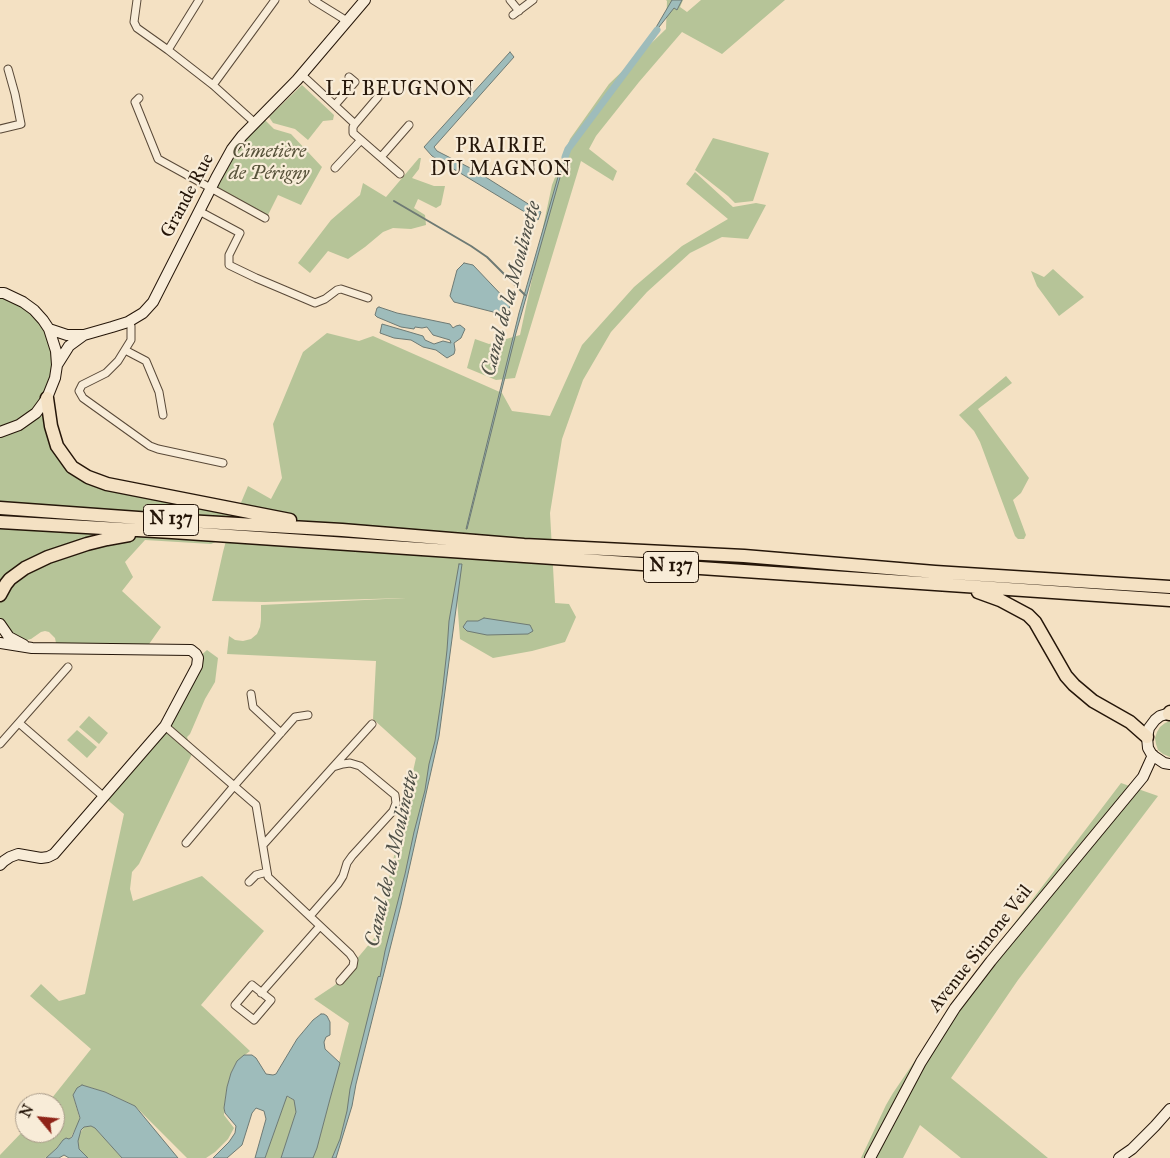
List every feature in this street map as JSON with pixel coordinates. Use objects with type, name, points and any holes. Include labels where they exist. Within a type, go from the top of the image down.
[{"type":"highway","name":"N 137","points":[[47,398],[51,426],[57,446],[72,467],[88,477],[107,484],[342,530]]},
{"type":"highway","name":"N 137","points":[[0,508],[342,530],[524,545],[744,556],[935,572],[1170,587]]},
{"type":"highway","name":"N 137","points":[[0,522],[1170,600]]},
{"type":"highway","points":[[0,595],[6,584],[25,568],[61,552],[107,539],[172,532]]},
{"type":"highway","points":[[962,586],[1000,600],[1028,615],[1039,628],[1066,676],[1074,685],[1093,701],[1130,722],[1147,736]]},
{"type":"street","points":[[137,0],[134,22],[137,28],[213,85],[254,122]]},
{"type":"street","points":[[168,50],[199,0]]},
{"type":"street","points":[[213,85],[274,0]]},
{"type":"street","points":[[313,0],[347,21]]},
{"type":"street","name":"Grande Rue","points":[[49,329],[67,335],[84,334],[112,328],[128,322],[143,313],[153,302],[232,150],[254,122],[301,74],[365,0]]},
{"type":"street","points":[[510,0],[516,13],[533,0]]},
{"type":"street","points":[[0,129],[21,124],[8,69]]},
{"type":"street","points":[[301,74],[355,124]]},
{"type":"street","points":[[335,105],[355,82],[349,77]]},
{"type":"street","points":[[378,97],[355,124],[353,133],[400,174]]},
{"type":"street","points":[[139,98],[134,102],[158,159],[265,218]]},
{"type":"street","points":[[381,157],[409,125]]},
{"type":"street","points":[[335,168],[361,140]]},
{"type":"street","points":[[200,211],[240,233],[229,256],[229,266],[315,303],[341,289],[368,298]]},
{"type":"street","points":[[0,293],[24,302],[34,310],[49,329],[56,351],[57,365],[55,378],[47,398],[36,413],[19,425],[0,432]]},
{"type":"street","points":[[128,322],[132,326],[131,340],[118,361],[106,373],[82,385],[79,391],[83,398],[150,446],[223,463]]},
{"type":"street","points":[[57,365],[69,346],[84,334]]},
{"type":"street","points":[[125,350],[146,361],[158,392],[163,415]]},
{"type":"street","points":[[0,624],[9,637],[32,648]]},
{"type":"street","points":[[0,643],[32,648],[191,650],[198,658],[197,666],[165,726],[54,854],[41,858],[18,854],[10,857],[0,865]]},
{"type":"street","points":[[0,744],[68,668]]},
{"type":"street","points":[[251,694],[253,707],[281,733]]},
{"type":"street","points":[[1167,764],[1153,755],[1148,748],[1147,736],[1155,720],[1160,716],[1170,713]]},
{"type":"street","points":[[186,843],[295,717],[308,716]]},
{"type":"street","points":[[19,723],[104,797]]},
{"type":"street","points":[[263,845],[372,724]]},
{"type":"street","points":[[165,726],[256,805],[268,877],[350,954],[354,960],[354,966],[340,981]]},
{"type":"street","name":"Avenue Simone Veil","points":[[870,1158],[921,1062],[956,1008],[991,961],[1143,777],[1153,755]]},
{"type":"street","points":[[310,916],[338,884],[352,856],[393,811],[396,803],[395,795],[360,766],[350,763],[333,767]]},
{"type":"street","name":"Avenue Simone Veil","points":[[1143,777],[1167,764]]},
{"type":"street","points":[[249,882],[256,875],[267,872]]},
{"type":"street","points":[[261,993],[320,926]]},
{"type":"street","points":[[252,985],[261,993],[271,1000],[254,1020],[235,1005],[252,985]]},
{"type":"street","points":[[1119,1158],[1132,1149],[1156,1126],[1170,1109]]},
{"type":"green space","points":[[666,0],[683,0],[680,7],[687,12],[701,0],[785,0],[722,54],[682,32],[596,136],[589,149],[617,171],[613,181],[581,161],[515,378],[496,380],[467,368],[475,339],[489,344],[520,335],[552,185],[570,139],[609,84],[666,29]]},
{"type":"green space","points":[[302,85],[334,115],[333,120],[323,121],[308,140],[295,129],[273,123],[269,117]]},
{"type":"green space","name":"Cimetière de Périgny","points":[[263,118],[274,129],[291,134],[322,167],[301,205],[278,195],[268,215],[217,188],[242,143]]},
{"type":"green space","points":[[713,138],[769,153],[753,201],[735,203],[695,170]]},
{"type":"green space","points":[[421,158],[419,169],[412,178],[434,186],[445,186],[441,205],[436,208],[418,199],[414,208],[425,215],[426,225],[411,229],[393,228],[383,232],[348,259],[328,251],[310,273],[298,263],[331,220],[360,195],[363,183],[386,197]]},
{"type":"green space","points":[[695,172],[733,207],[756,203],[766,205],[748,239],[722,237],[690,253],[647,292],[611,332],[583,380],[562,439],[550,513],[555,603],[569,604],[576,617],[565,642],[532,651],[493,658],[460,639],[457,599],[433,757],[355,1084],[335,1158],[313,1158],[349,1023],[314,999],[335,985],[376,936],[416,758],[373,719],[376,661],[227,654],[229,636],[235,640],[243,641],[251,639],[257,634],[261,620],[261,605],[406,598],[265,602],[212,601],[227,537],[211,544],[145,540],[125,562],[133,577],[122,591],[161,627],[147,647],[57,648],[55,638],[45,631],[31,639],[19,642],[0,622],[0,293],[34,310],[56,351],[47,398],[57,446],[88,477],[236,510],[229,531],[248,486],[271,499],[282,478],[273,424],[303,352],[327,333],[359,341],[373,336],[502,393],[512,411],[550,416],[582,345],[634,287],[682,246],[728,219],[686,184]]},
{"type":"green space","points":[[1053,269],[1084,297],[1059,316],[1037,286],[1031,271],[1044,277]]},
{"type":"green space","points":[[1006,376],[1012,383],[978,409],[1029,478],[1021,493],[1013,500],[1026,535],[1024,539],[1018,539],[1015,536],[980,442],[974,431],[959,415]]},
{"type":"green space","points":[[207,650],[218,658],[215,682],[187,737],[192,754],[139,864],[132,872],[130,889],[133,901],[202,876],[264,931],[201,1005],[250,1051],[237,1061],[227,1087],[224,1115],[234,1128],[228,1139],[206,1158],[187,1158],[135,1106],[105,1092],[82,1085],[73,1095],[80,1120],[70,1139],[65,1139],[65,1093],[56,1093],[91,1049],[30,996],[41,984],[59,1001],[85,994],[124,814],[104,797],[165,726],[198,658]]},
{"type":"green space","points":[[89,716],[108,733],[99,744],[79,727]]},
{"type":"green space","points":[[1170,721],[1170,757],[1158,750],[1155,738],[1160,727]]},
{"type":"green space","points":[[77,730],[97,747],[87,758],[67,740]]},
{"type":"green space","points":[[1121,783],[1158,796],[1018,980],[951,1078],[1048,1158],[961,1158],[920,1125],[903,1158],[861,1158],[893,1093],[959,996]]},
{"type":"green space","points":[[286,1096],[294,1100],[296,1112],[281,1158],[265,1158]]},
{"type":"green space","points":[[91,1126],[122,1158],[88,1158],[82,1153],[79,1149],[78,1137],[84,1127]]},
{"type":"green space","points":[[15,1139],[15,1143],[61,1143],[45,1158],[0,1158],[0,1155]]},
{"type":"water","points":[[672,0],[682,0],[677,10],[674,8],[659,27],[653,38],[568,149],[516,333],[466,529],[519,313],[566,149],[651,36]]},
{"type":"water","points":[[510,52],[514,57],[434,147],[437,151],[476,171],[541,212],[538,220],[432,156],[424,147]]},
{"type":"water","points":[[464,263],[473,265],[510,304],[509,311],[501,314],[454,302],[450,296],[457,270]]},
{"type":"water","points":[[379,307],[397,313],[450,324],[453,328],[460,325],[465,329],[461,338],[454,343],[454,354],[447,358],[436,350],[423,347],[411,340],[394,338],[380,333],[382,324],[423,336],[425,340],[434,344],[443,341],[451,343],[450,340],[433,335],[427,327],[415,327],[414,329],[401,327],[377,317],[375,315]]},
{"type":"water","points":[[459,564],[462,564],[439,736],[401,905],[352,1106],[336,1158],[332,1158],[340,1139],[350,1089],[378,977],[380,977],[425,790],[442,695],[449,621]]},
{"type":"water","points":[[484,618],[530,625],[533,631],[528,634],[487,635],[467,631],[463,627],[467,621],[478,621]]},
{"type":"water","points":[[321,1014],[327,1016],[330,1022],[330,1035],[326,1037],[324,1042],[325,1049],[340,1063],[313,1158],[281,1158],[296,1112],[294,1100],[287,1096],[265,1158],[255,1158],[266,1119],[264,1111],[256,1108],[252,1113],[242,1145],[227,1158],[213,1158],[235,1133],[236,1126],[225,1113],[224,1108],[227,1087],[237,1061],[244,1055],[252,1055],[266,1074],[276,1074],[297,1039],[313,1020]]},
{"type":"water","points":[[82,1085],[105,1092],[135,1106],[178,1158],[122,1158],[91,1126],[84,1127],[81,1130],[78,1141],[79,1149],[88,1158],[69,1158],[64,1155],[59,1158],[46,1158],[61,1143],[65,1143],[65,1139],[72,1137],[80,1118],[73,1095],[77,1088]]},
{"type":"waterway","name":"Canal de la Moulinette","points":[[565,157],[568,149],[657,30]]},
{"type":"waterway","points":[[394,201],[487,257],[525,295]]},
{"type":"district","name":"LE BEUGNON","points":[[400,90]]},
{"type":"district","name":"PRAIRIE DU MAGNON","points":[[501,158]]}]
